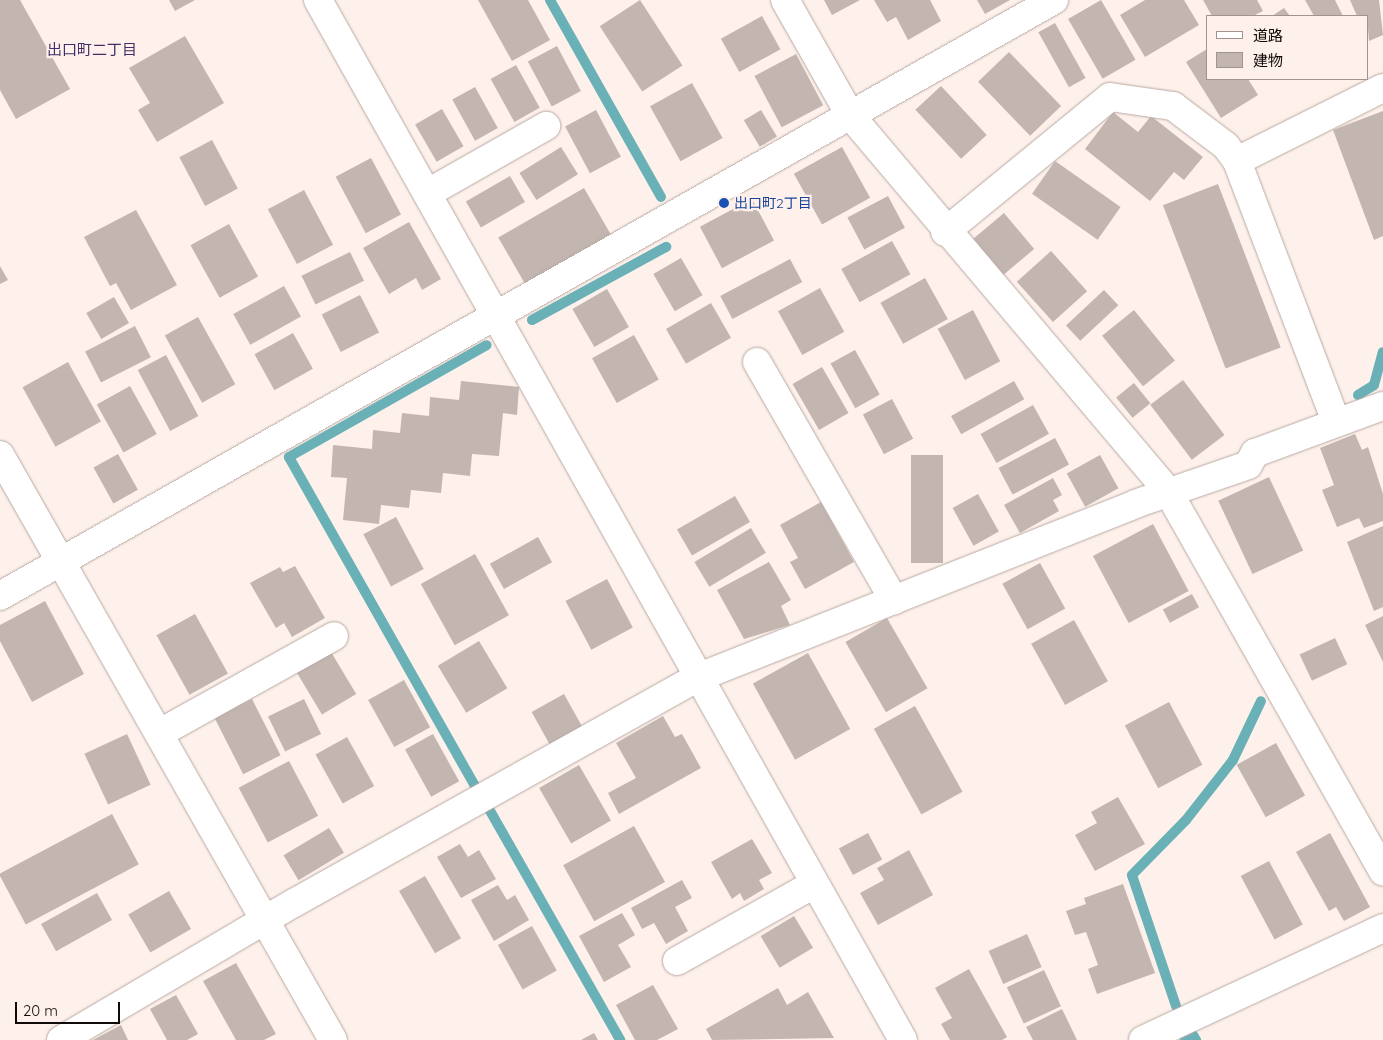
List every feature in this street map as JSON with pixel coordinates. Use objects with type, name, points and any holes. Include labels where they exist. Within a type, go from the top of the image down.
[{"type":"street","points":[[318,0],[496,313],[903,1040]]},
{"type":"street","points":[[785,0],[850,115],[945,232],[1169,493],[1383,872]]},
{"type":"street","points":[[0,596],[496,313],[1054,0]]},
{"type":"street","points":[[1237,161],[1383,88]]},
{"type":"street","points":[[945,232],[1110,97],[1174,106],[1226,146],[1237,161],[1336,422]]},
{"type":"street","points":[[428,193],[546,126]]},
{"type":"street","points":[[757,362],[894,600]]},
{"type":"street","points":[[61,1040],[699,677],[1169,493],[1248,466],[1255,453],[1383,406]]},
{"type":"street","points":[[0,455],[160,733],[333,1040]]},
{"type":"street","points":[[160,733],[334,636]]},
{"type":"street","points":[[677,961],[814,884]]},
{"type":"street","points":[[1143,1040],[1383,928]]},
{"type":"building","points":[[0,0],[20,0],[70,89],[16,119],[0,90]]},
{"type":"building","points":[[169,0],[195,0],[175,11]]},
{"type":"building","points":[[478,0],[528,0],[550,40],[512,61]]},
{"type":"building","points":[[640,0],[682,65],[642,92],[600,26]]},
{"type":"building","points":[[824,0],[860,0],[832,15]]},
{"type":"building","points":[[874,0],[930,0],[941,21],[908,40],[896,17],[887,22]]},
{"type":"building","points":[[977,0],[1010,0],[985,14]]},
{"type":"building","points":[[1101,0],[1136,60],[1103,79],[1068,19]]},
{"type":"building","points":[[1145,0],[1184,0],[1199,25],[1145,57],[1120,15]]},
{"type":"building","points":[[1203,0],[1257,0],[1263,11],[1255,15],[1211,15]]},
{"type":"building","points":[[1305,0],[1335,0],[1342,15],[1313,15]]},
{"type":"building","points":[[1350,0],[1379,0],[1383,35],[1369,41],[1368,15],[1357,15]]},
{"type":"building","points":[[1284,8],[1289,15],[1274,15]]},
{"type":"building","points":[[762,16],[780,49],[739,72],[721,39]]},
{"type":"building","points":[[1055,23],[1086,78],[1069,87],[1038,32]]},
{"type":"building","points":[[185,36],[224,103],[157,142],[138,110],[150,103],[129,68]]},
{"type":"building","points":[[557,46],[581,91],[552,107],[528,61]]},
{"type":"building","points":[[1206,50],[1206,80],[1249,80],[1258,95],[1221,118],[1186,62]]},
{"type":"building","points":[[1009,52],[1061,106],[1030,136],[978,82]]},
{"type":"building","points":[[796,54],[823,105],[782,127],[755,76]]},
{"type":"building","points":[[516,65],[540,108],[514,122],[491,79]]},
{"type":"building","points":[[692,83],[723,138],[681,161],[650,106]]},
{"type":"building","points":[[941,86],[987,135],[961,159],[915,110]]},
{"type":"building","points":[[475,87],[498,128],[475,141],[452,100]]},
{"type":"building","points":[[442,109],[464,146],[437,162],[415,124]]},
{"type":"building","points":[[596,110],[621,157],[590,173],[565,126]]},
{"type":"building","points":[[761,110],[777,137],[760,147],[744,120]]},
{"type":"building","points":[[1383,111],[1383,236],[1374,240],[1333,130]]},
{"type":"building","points":[[1113,112],[1138,132],[1151,116],[1203,157],[1184,180],[1174,172],[1150,201],[1085,149]]},
{"type":"building","points":[[212,140],[238,189],[205,206],[179,157]]},
{"type":"building","points":[[561,147],[578,174],[536,200],[519,173]]},
{"type":"building","points":[[842,147],[870,198],[822,224],[794,174]]},
{"type":"building","points":[[371,158],[401,215],[366,233],[336,177]]},
{"type":"building","points":[[1055,161],[1121,207],[1098,240],[1032,194]]},
{"type":"building","points":[[510,176],[525,202],[481,227],[466,202]]},
{"type":"building","points":[[1218,184],[1281,347],[1226,369],[1163,205]]},
{"type":"building","points":[[584,188],[612,236],[526,286],[498,238]]},
{"type":"building","points":[[304,190],[333,245],[297,264],[268,209]]},
{"type":"building","points":[[888,196],[905,228],[864,249],[847,218]]},
{"type":"building","points":[[752,199],[774,240],[722,268],[700,227]]},
{"type":"building","points":[[136,210],[177,285],[131,310],[116,283],[110,286],[84,237]]},
{"type":"building","points":[[1004,213],[1034,249],[1004,275],[973,239]]},
{"type":"building","points":[[409,222],[441,279],[422,290],[416,278],[389,294],[363,248]]},
{"type":"building","points":[[229,224],[258,276],[220,298],[191,245]]},
{"type":"building","points":[[892,241],[910,274],[860,302],[841,269]]},
{"type":"building","points":[[1051,251],[1087,291],[1053,322],[1017,282]]},
{"type":"building","points":[[350,252],[364,281],[315,304],[301,276]]},
{"type":"building","points":[[681,258],[702,295],[675,311],[653,274]]},
{"type":"building","points":[[790,259],[802,282],[732,319],[720,296]]},
{"type":"building","points":[[0,266],[8,280],[0,284]]},
{"type":"building","points":[[925,278],[948,319],[903,344],[880,303]]},
{"type":"building","points":[[284,286],[301,317],[250,345],[233,314]]},
{"type":"building","points":[[820,288],[844,332],[802,355],[778,311]]},
{"type":"building","points":[[607,289],[629,327],[594,347],[572,309]]},
{"type":"building","points":[[1104,290],[1118,305],[1080,341],[1066,325]]},
{"type":"building","points":[[360,295],[379,332],[341,352],[322,315]]},
{"type":"building","points":[[114,297],[129,323],[101,339],[86,313]]},
{"type":"building","points":[[711,303],[731,338],[686,364],[666,329]]},
{"type":"building","points":[[973,310],[1000,361],[965,380],[938,329]]},
{"type":"building","points":[[1134,310],[1175,361],[1143,386],[1102,336]]},
{"type":"building","points":[[198,317],[235,384],[202,403],[165,335]]},
{"type":"building","points":[[135,326],[151,357],[101,383],[85,351]]},
{"type":"building","points":[[293,333],[313,369],[274,390],[255,354]]},
{"type":"building","points":[[634,335],[659,380],[617,403],[592,358]]},
{"type":"building","points":[[855,350],[880,395],[855,408],[831,364]]},
{"type":"building","points":[[166,355],[198,416],[170,431],[138,370]]},
{"type":"building","points":[[68,362],[101,421],[55,447],[23,387]]},
{"type":"building","points":[[822,367],[848,413],[819,430],[793,384]]},
{"type":"building","points":[[1183,380],[1225,435],[1192,460],[1150,405]]},
{"type":"building","points":[[461,381],[519,387],[517,415],[503,413],[499,456],[472,454],[470,476],[443,473],[441,493],[411,490],[409,508],[381,505],[379,524],[343,520],[347,478],[331,477],[333,445],[372,449],[373,430],[400,433],[402,413],[429,416],[430,397],[459,400]]},
{"type":"building","points":[[1014,381],[1024,399],[961,434],[951,416]]},
{"type":"building","points":[[1134,383],[1150,403],[1132,418],[1116,397]]},
{"type":"building","points":[[130,386],[157,434],[123,453],[97,404]]},
{"type":"building","points":[[892,399],[913,439],[884,454],[863,414]]},
{"type":"building","points":[[1033,405],[1049,434],[997,463],[981,434]]},
{"type":"building","points":[[1355,434],[1362,450],[1368,447],[1383,494],[1383,521],[1364,528],[1359,518],[1337,527],[1322,490],[1334,485],[1320,448]]},
{"type":"building","points":[[1055,438],[1069,464],[1013,495],[998,468]]},
{"type":"building","points":[[118,454],[138,490],[113,503],[94,468]]},
{"type":"building","points":[[911,455],[943,455],[943,563],[911,563]]},
{"type":"building","points":[[1100,455],[1118,488],[1085,507],[1067,473]]},
{"type":"building","points":[[1269,477],[1303,550],[1252,574],[1218,501]]},
{"type":"building","points":[[1053,478],[1062,495],[1053,500],[1059,511],[1020,533],[1004,505]]},
{"type":"building","points":[[978,494],[999,532],[973,546],[953,508]]},
{"type":"building","points":[[735,496],[750,522],[692,555],[677,530]]},
{"type":"building","points":[[821,502],[854,562],[805,589],[790,562],[798,558],[780,525]]},
{"type":"building","points":[[396,517],[424,569],[391,586],[363,534]]},
{"type":"building","points":[[1153,524],[1189,591],[1129,623],[1093,556]]},
{"type":"building","points":[[1383,526],[1383,607],[1374,611],[1347,542]]},
{"type":"building","points":[[751,528],[766,553],[709,587],[694,562]]},
{"type":"building","points":[[538,537],[552,562],[504,589],[490,564]]},
{"type":"building","points":[[475,554],[509,615],[455,645],[421,584]]},
{"type":"building","points":[[769,562],[791,600],[781,606],[790,625],[744,639],[717,590]]},
{"type":"building","points":[[1040,563],[1065,608],[1028,629],[1002,584]]},
{"type":"building","points":[[295,566],[325,618],[292,637],[284,623],[276,628],[250,583],[280,567],[283,572]]},
{"type":"building","points":[[607,579],[633,628],[591,650],[566,601]]},
{"type":"building","points":[[1192,594],[1199,607],[1170,623],[1163,609]]},
{"type":"building","points":[[45,601],[84,674],[32,702],[0,641],[0,625]]},
{"type":"building","points":[[195,614],[228,673],[189,695],[157,635]]},
{"type":"building","points":[[1383,616],[1383,662],[1365,625]]},
{"type":"building","points":[[887,618],[928,688],[886,712],[845,642]]},
{"type":"building","points":[[1074,620],[1108,681],[1065,705],[1031,644]]},
{"type":"building","points":[[1335,638],[1347,664],[1312,681],[1300,654]]},
{"type":"building","points":[[479,641],[507,688],[466,713],[438,666]]},
{"type":"building","points":[[331,652],[356,694],[322,715],[297,673]]},
{"type":"building","points":[[808,653],[850,729],[795,760],[753,684]]},
{"type":"building","points":[[404,680],[430,727],[394,747],[368,700]]},
{"type":"building","points":[[564,694],[582,726],[550,744],[532,712]]},
{"type":"building","points":[[252,699],[281,755],[243,774],[215,718]]},
{"type":"building","points":[[304,699],[321,734],[285,752],[268,717]]},
{"type":"building","points":[[1169,702],[1202,765],[1158,788],[1125,725]]},
{"type":"building","points":[[915,706],[963,792],[921,814],[874,729]]},
{"type":"building","points":[[663,716],[675,737],[682,734],[701,768],[619,814],[608,793],[636,778],[616,743]]},
{"type":"building","points":[[127,734],[151,785],[108,805],[84,754]]},
{"type":"building","points":[[433,734],[459,781],[431,797],[405,750]]},
{"type":"building","points":[[347,737],[374,786],[343,803],[316,754]]},
{"type":"building","points":[[1276,743],[1305,795],[1266,817],[1237,765]]},
{"type":"building","points":[[289,761],[318,816],[268,843],[239,788]]},
{"type":"building","points":[[579,765],[611,820],[571,843],[539,788]]},
{"type":"building","points":[[1118,797],[1145,844],[1095,871],[1075,835],[1097,823],[1091,812]]},
{"type":"building","points":[[112,814],[139,864],[26,924],[0,874]]},
{"type":"building","points":[[634,826],[665,882],[594,921],[563,865]]},
{"type":"building","points":[[329,828],[344,853],[299,880],[284,855]]},
{"type":"building","points":[[868,833],[882,859],[853,875],[839,848]]},
{"type":"building","points":[[1330,833],[1370,907],[1344,921],[1336,907],[1329,911],[1296,852]]},
{"type":"building","points":[[752,839],[772,873],[759,880],[764,889],[744,901],[740,893],[732,899],[711,862]]},
{"type":"building","points":[[460,844],[468,857],[479,850],[496,879],[461,898],[437,857]]},
{"type":"building","points":[[909,850],[933,895],[878,925],[860,893],[884,880],[877,868]]},
{"type":"building","points":[[1269,861],[1303,925],[1275,940],[1241,876]]},
{"type":"building","points":[[425,876],[461,938],[435,953],[399,891]]},
{"type":"building","points":[[682,880],[692,898],[675,907],[688,931],[666,944],[654,923],[642,929],[631,908]]},
{"type":"building","points":[[1123,884],[1155,973],[1097,994],[1088,969],[1098,965],[1086,932],[1075,935],[1066,911],[1086,904],[1084,898]]},
{"type":"building","points":[[498,885],[507,900],[515,895],[529,920],[494,941],[471,900]]},
{"type":"building","points":[[169,891],[191,929],[150,953],[128,914]]},
{"type":"building","points":[[97,893],[112,920],[56,951],[41,924]]},
{"type":"building","points":[[622,913],[635,935],[618,945],[631,967],[604,982],[579,936]]},
{"type":"building","points":[[794,916],[813,948],[780,968],[761,936]]},
{"type":"building","points":[[532,926],[557,971],[523,990],[498,945]]},
{"type":"building","points":[[1027,934],[1042,967],[1003,984],[989,951]]},
{"type":"building","points":[[236,963],[276,1034],[264,1040],[236,1040],[203,981]]},
{"type":"building","points":[[969,969],[1007,1037],[1002,1040],[950,1040],[941,1024],[952,1018],[935,988]]},
{"type":"building","points":[[1044,970],[1061,1006],[1024,1024],[1007,987]]},
{"type":"building","points":[[653,985],[678,1029],[657,1040],[635,1040],[616,1005]]},
{"type":"building","points":[[778,988],[787,1005],[808,992],[834,1038],[712,1040],[706,1029]]},
{"type":"building","points":[[176,995],[198,1034],[187,1040],[167,1040],[150,1009]]},
{"type":"building","points":[[1062,1009],[1077,1040],[1033,1040],[1026,1027]]},
{"type":"building","points":[[121,1025],[128,1040],[93,1040]]},
{"type":"building","points":[[594,1033],[598,1040],[581,1040]]},
{"type":"waterway","points":[[550,0],[661,197]]},
{"type":"waterway","points":[[532,320],[666,247]]},
{"type":"waterway","points":[[475,786],[289,457],[487,345]]},
{"type":"waterway","points":[[1358,395],[1374,385],[1383,352]]},
{"type":"waterway","points":[[1176,1006],[1132,875],[1186,820],[1233,760],[1261,701]]},
{"type":"waterway","points":[[489,809],[620,1040]]},
{"type":"waterway","points":[[1185,1040],[1193,1035],[1196,1040]]},
{"type":"place","name":"出口町2丁目","points":[[724,203]]},
{"type":"district","name":"出口町二丁目","points":[[92,50]]}]
